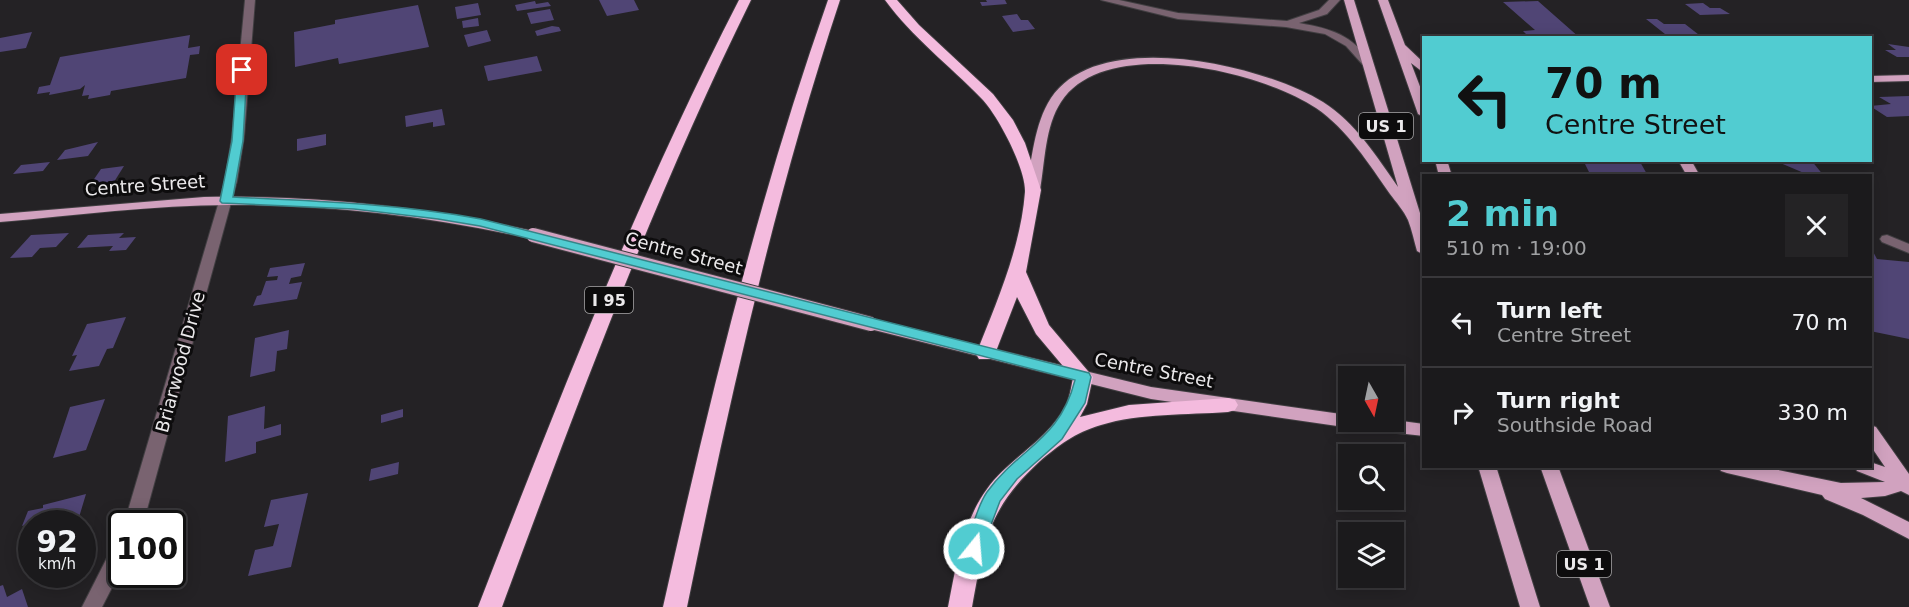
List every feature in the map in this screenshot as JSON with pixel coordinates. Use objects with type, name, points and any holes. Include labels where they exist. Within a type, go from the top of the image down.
[{"type":"highway","name":"I 95","points":[[490,607],[597,329],[662,175],[719,49],[745,0]]},
{"type":"highway","points":[[675,607],[707,457],[783,159],[834,0]]},
{"type":"highway","points":[[891,0],[915,28],[988,97],[1006,120],[1018,142],[1034,190],[1017,272],[986,354]]},
{"type":"highway","points":[[960,607],[980,526],[992,498],[1011,475],[1056,435],[1077,403],[1083,377],[1042,334],[1027,306],[1017,272]]},
{"type":"highway","points":[[1056,435],[1097,418],[1130,412],[1228,405]]},
{"type":"main road","name":"US 1","points":[[1348,0],[1422,245]]},
{"type":"main road","name":"US 1","points":[[1383,0],[1422,109]]},
{"type":"main road","points":[[1397,40],[1422,68]]},
{"type":"main road","points":[[1034,190],[1050,112],[1068,87],[1095,71],[1116,66],[1156,61],[1194,62],[1253,74],[1280,84],[1321,106],[1359,144],[1414,218]]},
{"type":"main road","points":[[1872,79],[1909,78]]},
{"type":"main road","name":"Centre Street","points":[[0,218],[226,201],[272,201],[438,215],[533,235],[986,354],[1151,393],[1338,419]]},
{"type":"main road","name":"Centre Street","points":[[1404,428],[1422,430]]},
{"type":"main road","points":[[1872,434],[1907,485]]},
{"type":"main road","points":[[1488,468],[1530,607]]},
{"type":"main road","name":"US 1","points":[[1550,468],[1600,607]]},
{"type":"main road","points":[[1735,468],[1815,487],[1878,492],[1907,485]]},
{"type":"main road","points":[[1868,468],[1907,485]]},
{"type":"main road","points":[[1815,487],[1870,510],[1909,531]]},
{"type":"street","name":"Briarwood Drive","points":[[137,510],[226,201],[238,141],[243,48],[250,0]]},
{"type":"street","points":[[1106,0],[1178,16],[1286,24],[1328,31],[1340,36],[1367,63]]},
{"type":"street","points":[[1286,24],[1323,12],[1335,0]]},
{"type":"street","points":[[1887,239],[1909,249]]},
{"type":"street","points":[[92,607],[108,576]]},
{"type":"building","points":[[599,0],[634,0],[639,10],[607,16]]},
{"type":"building","points":[[986,0],[1005,0],[1007,4],[982,6],[980,2],[987,2]]},
{"type":"building","points":[[535,1],[536,4],[548,2],[551,6],[517,11],[515,5]]},
{"type":"building","points":[[1538,1],[1578,36],[1528,36],[1523,31],[1535,30],[1503,2]]},
{"type":"building","points":[[478,3],[481,15],[457,19],[455,7]]},
{"type":"building","points":[[1703,3],[1710,8],[1720,8],[1730,14],[1700,15],[1685,4]]},
{"type":"building","points":[[418,5],[429,47],[339,64],[338,58],[295,67],[294,32],[335,24],[335,20]]},
{"type":"building","points":[[550,9],[554,20],[531,24],[527,13]]},
{"type":"building","points":[[1017,14],[1021,20],[1028,20],[1035,29],[1013,32],[1002,16]]},
{"type":"building","points":[[478,18],[479,26],[463,28],[462,21]]},
{"type":"building","points":[[1646,19],[1657,19],[1664,24],[1685,24],[1700,36],[1667,36]]},
{"type":"building","points":[[552,26],[559,27],[561,31],[537,36],[535,31]]},
{"type":"building","points":[[487,30],[491,41],[468,47],[464,35]]},
{"type":"building","points":[[32,32],[26,48],[0,52],[0,38]]},
{"type":"building","points":[[190,35],[188,48],[200,46],[199,54],[190,55],[186,78],[111,91],[110,95],[88,99],[89,95],[82,96],[85,85],[80,89],[49,95],[50,92],[37,94],[39,87],[50,85],[60,57]]},
{"type":"building","points":[[1888,44],[1909,47],[1909,57],[1897,57],[1885,50],[1896,50]]},
{"type":"building","points":[[537,56],[542,71],[488,81],[484,66]]},
{"type":"building","points":[[1909,96],[1909,116],[1887,117],[1872,107],[1891,104],[1879,97]]},
{"type":"building","points":[[442,109],[445,125],[433,127],[433,122],[406,127],[405,116]]},
{"type":"building","points":[[326,134],[326,145],[297,151],[297,139]]},
{"type":"building","points":[[98,142],[88,156],[57,160],[65,150]]},
{"type":"building","points":[[50,162],[43,171],[13,174],[21,165]]},
{"type":"building","points":[[1584,162],[1640,162],[1647,174],[1590,174]]},
{"type":"building","points":[[1778,162],[1813,162],[1822,174],[1806,174]]},
{"type":"building","points":[[124,166],[114,182],[90,185],[101,169]]},
{"type":"building","points":[[69,233],[56,247],[40,248],[32,257],[10,258],[31,235]]},
{"type":"building","points":[[124,233],[119,238],[136,237],[126,250],[109,251],[113,246],[77,248],[88,235]]},
{"type":"building","points":[[1872,250],[1877,259],[1909,262],[1909,339],[1872,331]]},
{"type":"building","points":[[305,263],[301,276],[291,278],[289,284],[302,282],[297,299],[253,306],[257,296],[261,295],[266,281],[277,280],[278,276],[267,277],[270,268]]},
{"type":"building","points":[[126,317],[113,348],[107,349],[99,366],[69,371],[77,355],[72,356],[87,324]]},
{"type":"building","points":[[289,330],[287,349],[277,351],[275,371],[250,377],[255,338]]},
{"type":"building","points":[[105,399],[86,450],[53,458],[70,407]]},
{"type":"building","points":[[265,406],[264,429],[281,424],[281,435],[256,442],[256,453],[225,462],[228,416]]},
{"type":"building","points":[[403,409],[403,417],[381,423],[381,415]]},
{"type":"building","points":[[399,462],[398,474],[369,481],[371,469]]},
{"type":"building","points":[[308,493],[291,567],[248,576],[255,550],[273,546],[279,524],[264,527],[271,500]]},
{"type":"building","points":[[86,494],[81,510],[33,510],[43,508],[43,505]]},
{"type":"building","points":[[3,585],[7,597],[22,589],[28,607],[0,607],[0,586]]},
{"type":"route","points":[[242,70],[238,141],[226,201],[354,206],[438,215],[481,223],[1083,377],[1077,403],[1056,435],[1011,475],[992,498],[980,526],[974,549]]}]
